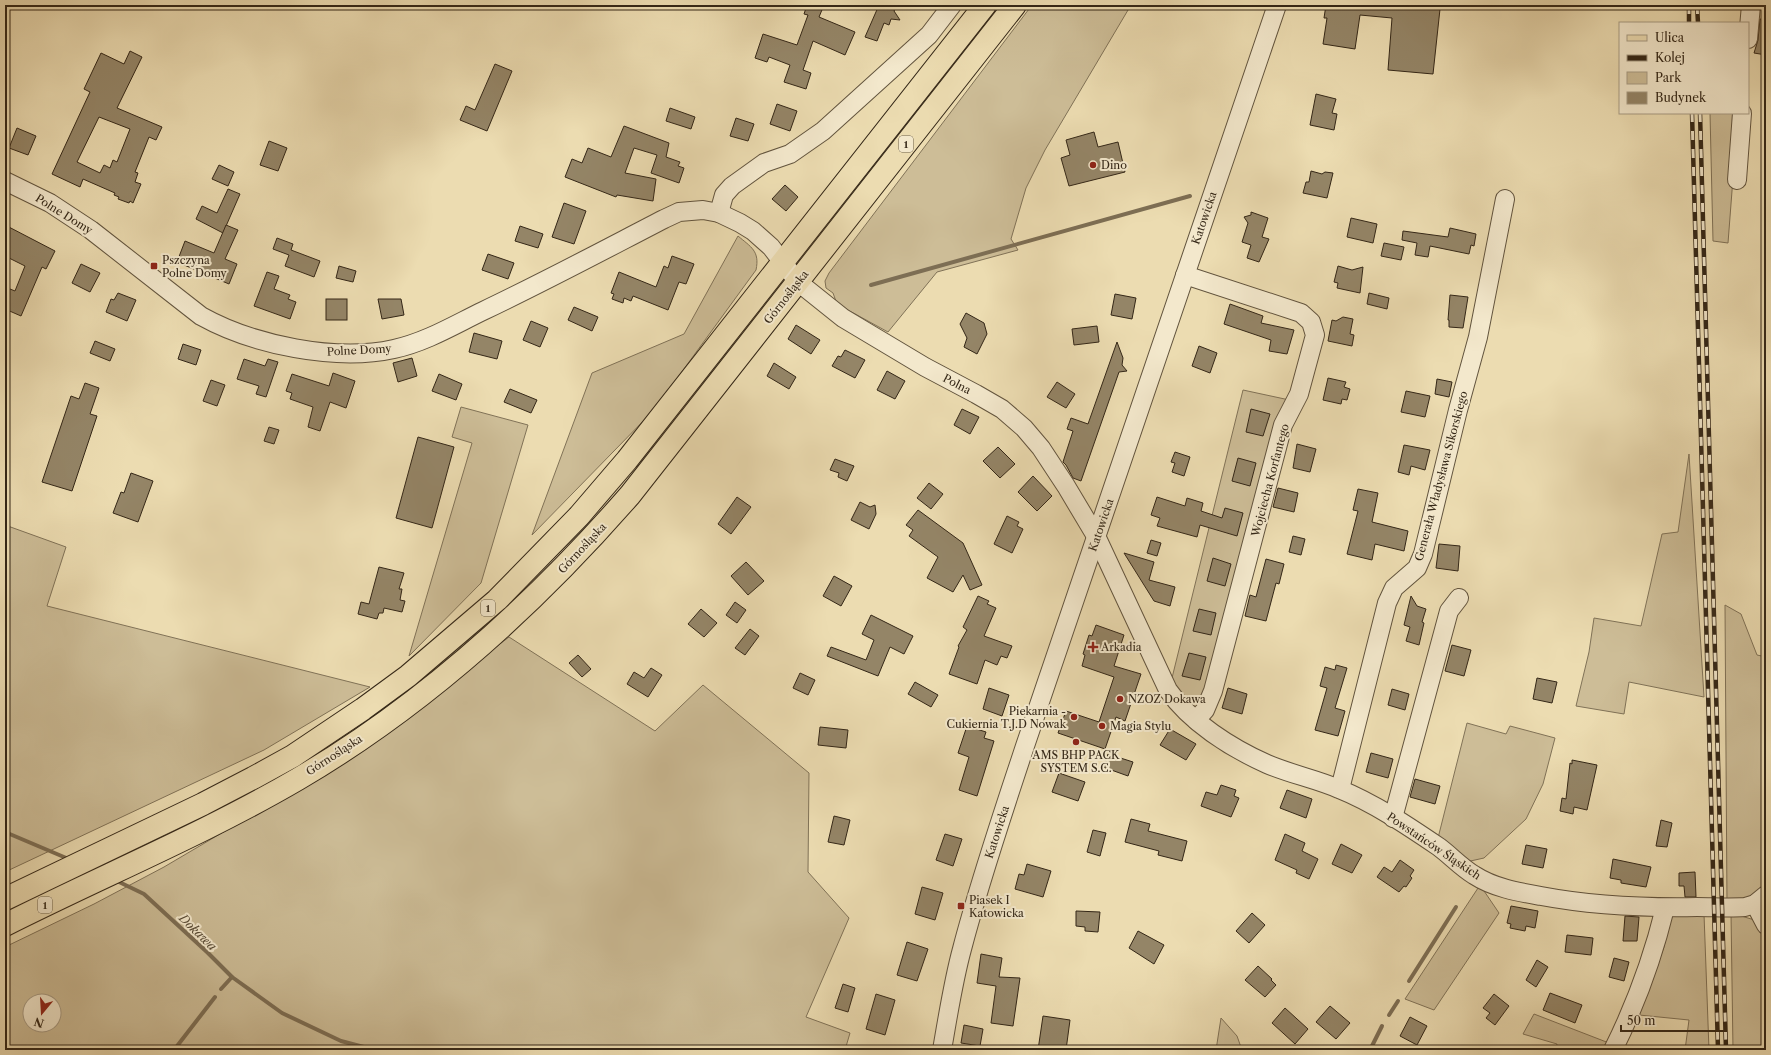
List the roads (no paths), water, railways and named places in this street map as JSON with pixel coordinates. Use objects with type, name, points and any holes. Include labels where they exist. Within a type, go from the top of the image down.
[{"type":"main road","name":"Górnośląska","points":[[5,899],[203,804],[293,756],[357,713],[408,676],[497,600],[579,516],[627,460],[985,5]]},
{"type":"main road","name":"Górnośląska","points":[[5,925],[219,821],[311,771],[348,748],[425,692],[479,648],[530,602],[600,529],[635,489],[1014,5]]},
{"type":"street","points":[[719,213],[724,195],[732,186],[764,163],[790,154],[823,131],[929,35],[952,5]]},
{"type":"street","name":"Katowicka","points":[[942,1050],[950,998],[961,950],[986,867],[1025,746],[1277,5]]},
{"type":"street","points":[[1749,28],[1751,5]]},
{"type":"street","points":[[1737,180],[1742,114]]},
{"type":"street","name":"Polne Domy","points":[[5,181],[50,202],[85,226],[201,316],[218,326],[293,348],[322,352],[366,352],[394,349],[421,341],[537,286],[679,212],[703,210],[719,213],[740,223],[753,231],[771,247],[782,264]]},
{"type":"street","name":"Generała Władysława Sikorskiego","points":[[1340,789],[1387,603],[1394,588],[1417,568],[1423,554],[1458,410],[1478,337],[1505,199]]},
{"type":"street","name":"Polna","points":[[782,264],[798,282],[843,318],[911,359],[996,405],[1024,428],[1041,448],[1097,538]]},
{"type":"street","name":"Wojciecha Korfantego","points":[[1185,275],[1302,314],[1311,322],[1315,335],[1299,394],[1283,425],[1213,691],[1205,710],[1196,720]]},
{"type":"street","name":"Powstańców Śląskich","points":[[1097,538],[1168,690],[1175,700],[1196,720],[1214,734],[1267,764],[1340,789],[1394,818],[1439,848],[1474,875],[1493,885],[1510,890],[1568,901],[1613,907],[1736,907],[1761,900],[1766,925]]},
{"type":"street","points":[[1394,818],[1450,611],[1459,598]]},
{"type":"street","points":[[1613,1050],[1630,1016],[1653,952],[1664,908]]},
{"type":"waterway","points":[[871,285],[1190,196]]},
{"type":"waterway","name":"Dokawa","points":[[5,832],[71,860]]},
{"type":"waterway","name":"Dokawa","points":[[115,880],[144,894],[232,977],[282,1013],[341,1041],[375,1050]]},
{"type":"waterway","points":[[1409,981],[1456,907]]},
{"type":"waterway","points":[[221,989],[232,977]]},
{"type":"waterway","points":[[174,1050],[215,997]]},
{"type":"waterway","points":[[1389,1015],[1398,1001]]},
{"type":"waterway","points":[[1370,1050],[1382,1026]]},
{"type":"railway","points":[[1689,5],[1689,22]]},
{"type":"railway","points":[[1697,5],[1698,22]]},
{"type":"railway","points":[[1692,114],[1718,1050]]},
{"type":"railway","points":[[1700,114],[1726,1050]]},
{"type":"place","name":"Dino","points":[[1093,165]]},
{"type":"place","name":"Pszczyna Polne Domy","points":[[154,266]]},
{"type":"place","name":"Arkadia","points":[[1093,647]]},
{"type":"place","name":"NZOZ Dokawa","points":[[1120,699]]},
{"type":"place","name":"Piekarnia - Cukiernia T.J.D Nowak","points":[[1074,717]]},
{"type":"place","name":"Magia Stylu","points":[[1102,726]]},
{"type":"place","name":"AMS BHP PACK SYSTEM S.C.","points":[[1076,742]]},
{"type":"place","name":"Piasek I Katowicka","points":[[961,906]]}]
